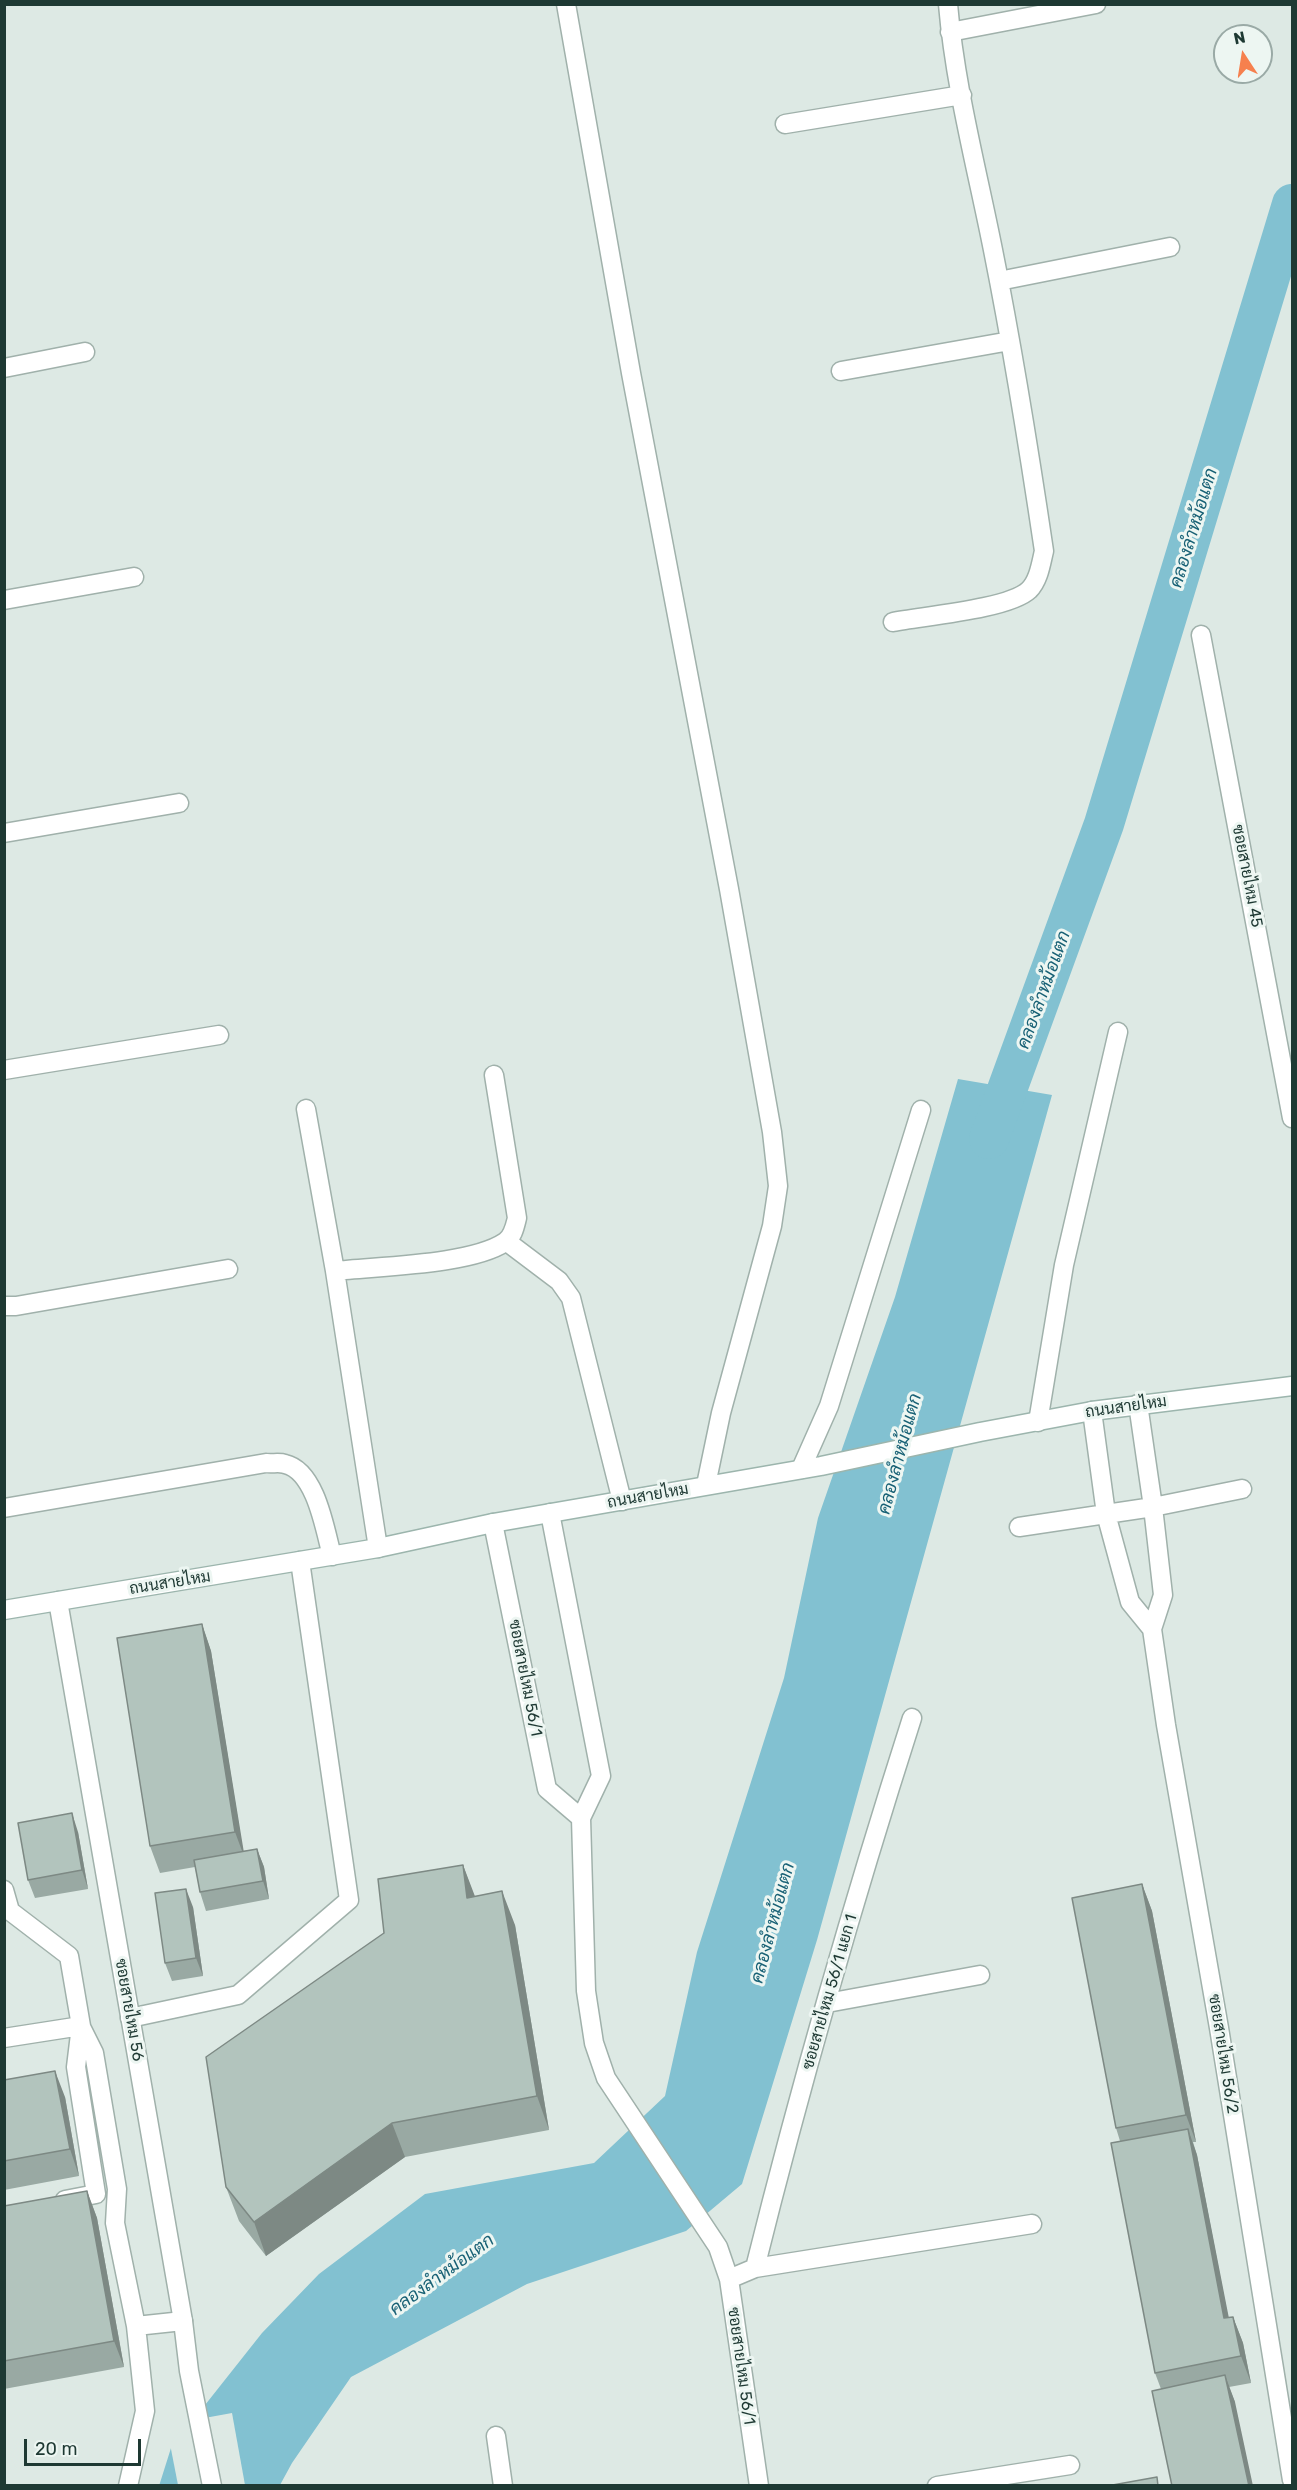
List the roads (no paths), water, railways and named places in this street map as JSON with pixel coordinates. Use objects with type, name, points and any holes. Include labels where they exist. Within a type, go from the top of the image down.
[{"type":"street","points":[[566,4],[631,373],[729,889],[772,1132],[778,1186],[772,1226],[721,1413],[706,1485]]},
{"type":"street","points":[[893,622],[1008,602],[1030,589],[1040,571],[1044,550],[1025,419],[950,32],[948,4]]},
{"type":"street","points":[[950,32],[1096,4]]},
{"type":"street","points":[[785,124],[962,95]]},
{"type":"street","points":[[999,281],[1170,247]]},
{"type":"street","points":[[841,371],[1010,341]]},
{"type":"street","points":[[4,368],[84,352]]},
{"type":"street","points":[[4,600],[134,578]]},
{"type":"street","name":"ซอยสายไหม 45","points":[[1201,634],[1293,1118]]},
{"type":"street","points":[[4,833],[179,803]]},
{"type":"street","points":[[1038,1422],[1064,1265],[1118,1032]]},
{"type":"street","points":[[4,1071],[219,1035]]},
{"type":"street","points":[[336,1271],[464,1257],[506,1241],[514,1230],[517,1218],[494,1075]]},
{"type":"street","points":[[306,1109],[336,1271],[378,1548]]},
{"type":"street","points":[[801,1469],[829,1406],[921,1110]]},
{"type":"street","points":[[506,1241],[558,1281],[571,1298],[622,1501]]},
{"type":"street","points":[[4,1306],[16,1306],[228,1269]]},
{"type":"street","name":"ถนนสายไหม","points":[[4,1610],[378,1548],[494,1523],[821,1466],[1092,1411],[1293,1386]]},
{"type":"street","name":"ซอยสายไหม 56/2","points":[[1138,1404],[1163,1595],[1152,1629],[1166,1725],[1221,2040],[1293,2480]]},
{"type":"street","points":[[1092,1411],[1106,1514],[1130,1602],[1152,1629]]},
{"type":"street","points":[[4,1508],[266,1463],[286,1464],[305,1478],[317,1501],[332,1556]]},
{"type":"street","points":[[1019,1527],[1153,1507],[1242,1489]]},
{"type":"street","points":[[550,1513],[601,1776],[581,1818]]},
{"type":"street","name":"ซอยสายไหม 56/1","points":[[494,1523],[547,1789],[581,1818],[586,1991],[594,2043],[606,2078],[718,2247],[729,2279],[759,2486]]},
{"type":"street","points":[[130,2018],[238,1995],[349,1900],[300,1561]]},
{"type":"street","name":"ซอยสายไหม 56","points":[[58,1601],[183,2321],[189,2371],[212,2486]]},
{"type":"street","name":"ซอยสายไหม 56/1 แยก 1","points":[[755,2268],[786,2145],[862,1874],[912,1718]]},
{"type":"street","points":[[4,1890],[7,1912],[69,1956],[81,2026],[94,2054],[117,2189],[115,2223],[136,2326],[145,2411],[128,2486]]},
{"type":"street","points":[[827,2003],[980,1975]]},
{"type":"street","points":[[4,2038],[81,2026]]},
{"type":"street","points":[[50,2202],[96,2194],[76,2067],[81,2026]]},
{"type":"street","points":[[729,2279],[755,2268],[1032,2224]]},
{"type":"street","points":[[136,2326],[183,2321]]},
{"type":"street","points":[[496,2436],[503,2486]]},
{"type":"street","points":[[937,2486],[1070,2465]]},
{"type":"water","points":[[958,1079],[1052,1095],[817,1940],[742,2184],[686,2231],[527,2284],[351,2377],[292,2463],[280,2485],[159,2486],[171,2448],[262,2333],[319,2274],[425,2194],[594,2163],[665,2096],[697,1952],[784,1678],[818,1518],[895,1297]]},
{"type":"waterway","name":"คลองลำหม้อแตก","points":[[989,1139],[1104,824],[1292,204]]}]
